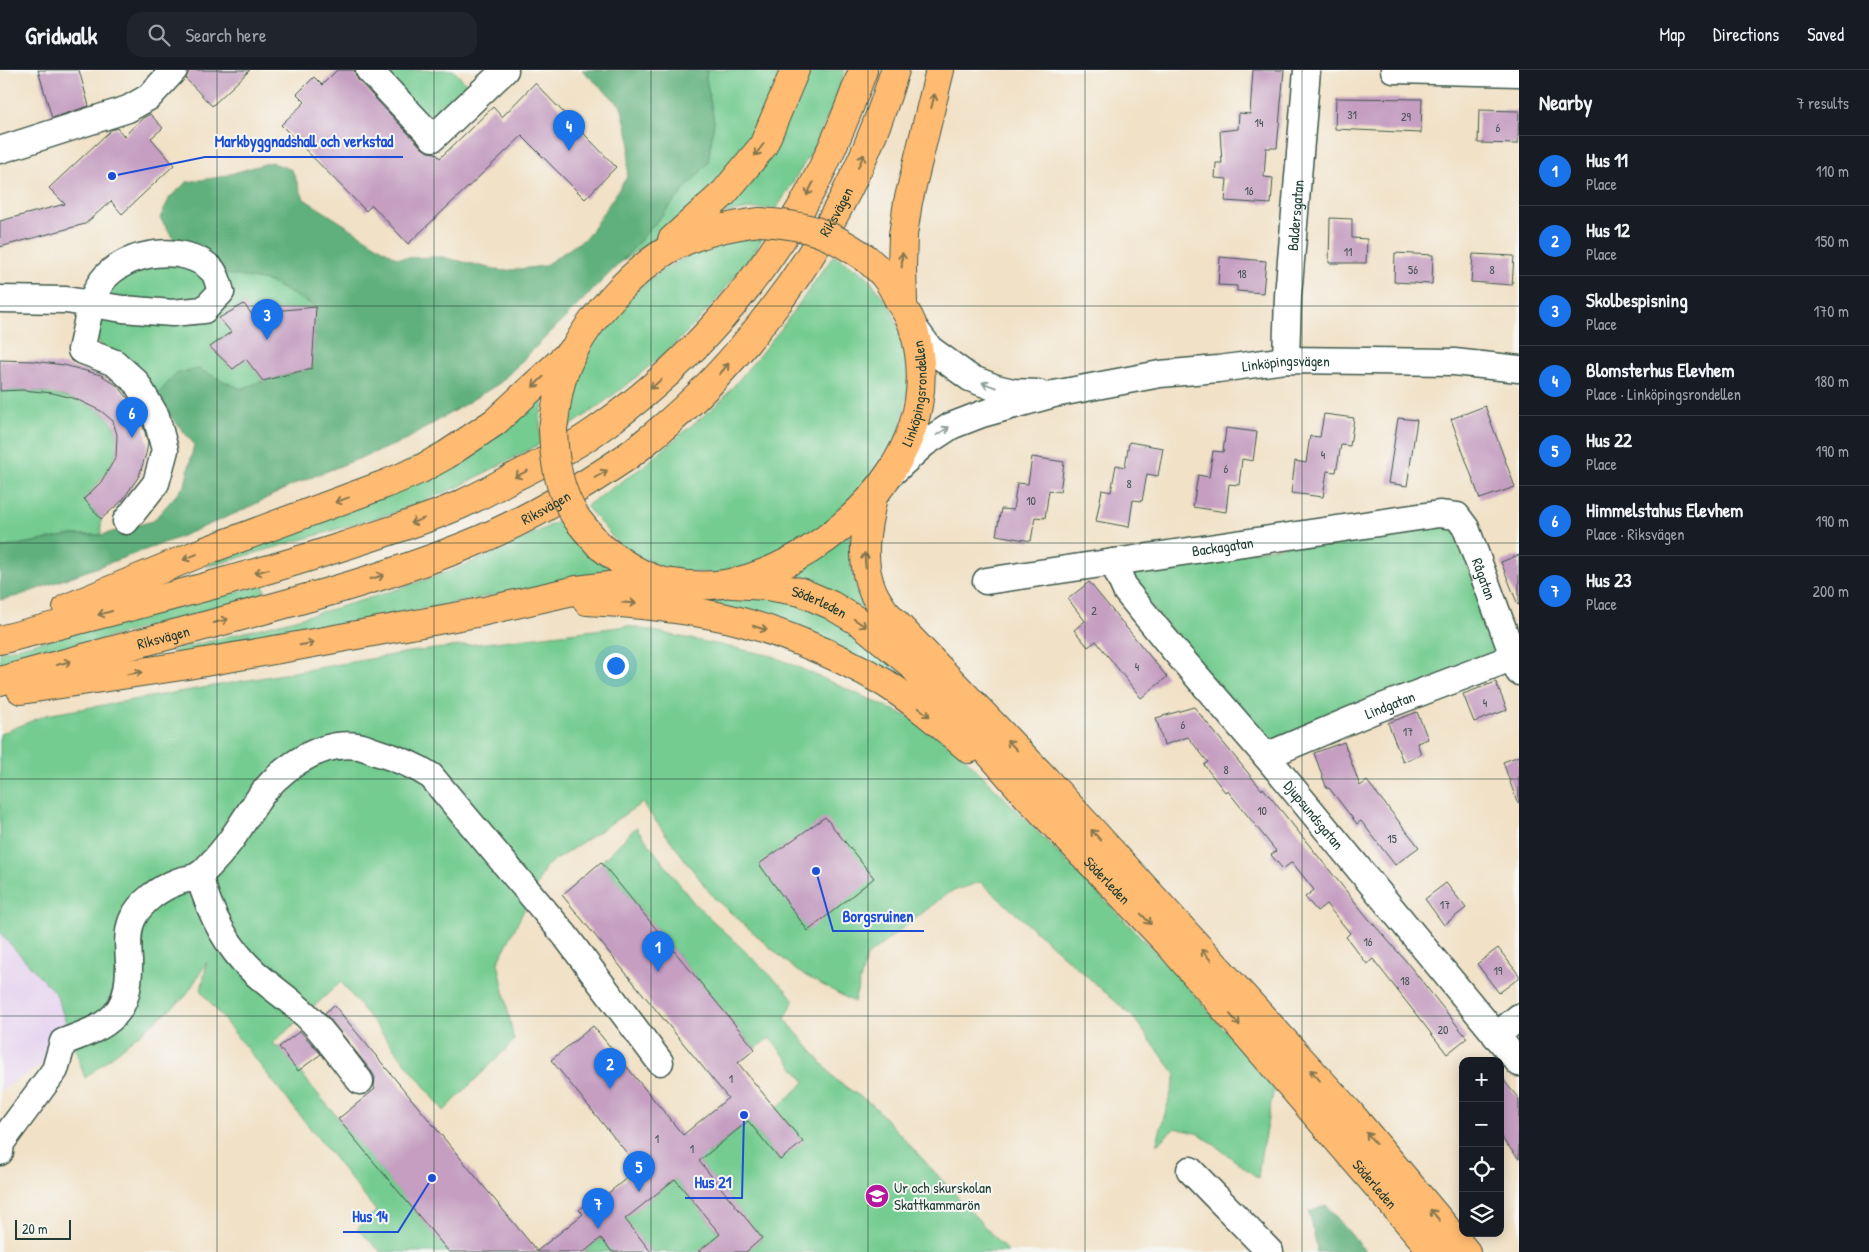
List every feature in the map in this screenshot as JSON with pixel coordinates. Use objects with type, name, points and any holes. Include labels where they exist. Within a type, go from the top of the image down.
[{"type":"highway","points":[[654,257],[724,193],[763,146],[795,70]]},
{"type":"highway","points":[[0,640],[278,567],[393,530],[462,504],[532,468],[596,431],[644,394],[682,360],[725,313],[767,260],[800,209],[828,156],[847,114],[863,70]]},
{"type":"highway","name":"Riksvägen","points":[[0,681],[286,604],[383,575],[465,546],[506,528],[546,507],[624,459],[669,423],[709,386],[794,282],[826,231],[845,195],[865,150],[895,70]]},
{"type":"highway","points":[[908,317],[902,268],[903,235],[908,202],[940,70]]},
{"type":"highway","name":"Linköpingsrondellen","points":[[760,222],[792,224],[816,230],[844,243],[867,259],[886,278],[908,317],[920,356],[919,402],[913,429],[892,473],[873,497],[845,525],[806,552],[763,574],[732,584],[684,585],[656,580],[626,565],[600,546],[577,519],[566,498],[558,476],[554,455],[553,429],[557,396],[563,374],[574,349],[594,317],[628,279],[654,257],[681,242],[731,225],[760,222]]},
{"type":"highway","points":[[0,635],[205,551],[388,484],[421,469],[446,455],[495,422],[574,349]]},
{"type":"highway","name":"Söderleden","points":[[873,497],[867,525],[866,570],[873,592],[885,612],[1046,780],[1348,1111],[1466,1252]]},
{"type":"highway","points":[[0,694],[182,666],[476,613],[577,590],[656,580]]},
{"type":"highway","name":"Söderleden","points":[[732,584],[767,586],[801,592],[831,605],[861,622],[912,665],[1027,796],[1169,944],[1434,1252]]},
{"type":"highway","points":[[476,613],[586,601],[641,604],[713,615],[758,627],[846,662],[885,684],[927,714],[1027,796]]},
{"type":"street","points":[[0,150],[128,110],[149,97],[174,70]]},
{"type":"street","points":[[369,70],[433,138],[505,70]]},
{"type":"street","name":"Baldersgatan","points":[[1286,360],[1289,287],[1307,70]]},
{"type":"street","points":[[1394,70],[1519,73]]},
{"type":"street","points":[[0,299],[66,300],[93,303],[81,350],[115,363],[136,382],[156,416],[165,450],[156,482],[126,521]]},
{"type":"street","name":"Linköpingsvägen","points":[[908,317],[930,349],[970,378],[1013,392],[1054,394]]},
{"type":"street","name":"Linköpingsvägen","points":[[892,473],[925,443],[952,426],[982,414],[1054,394],[1160,374],[1286,360],[1454,362],[1519,369]]},
{"type":"street","name":"Backagatan","points":[[986,581],[1439,514],[1457,516]]},
{"type":"street","name":"Rågatan","points":[[1457,516],[1466,528],[1515,655]]},
{"type":"street","name":"Djupsundsgatan","points":[[1113,562],[1126,590],[1175,651],[1266,756],[1519,1063]]},
{"type":"street","name":"Lindgatan","points":[[1266,756],[1377,709],[1515,655]]},
{"type":"street","points":[[0,1152],[1,1143],[55,1070],[63,1042],[106,1024],[118,1011],[127,996],[129,969],[128,939],[132,919],[143,905],[158,891],[176,882],[199,875],[222,853],[270,784],[297,761],[339,746],[359,746],[412,764],[431,776],[558,928],[660,1062]]},
{"type":"street","points":[[199,875],[205,896],[232,948],[253,971],[313,1022],[360,1081]]},
{"type":"street","points":[[1496,1036],[1519,1017]]},
{"type":"street","points":[[1190,1170],[1270,1252]]},
{"type":"shaded area","points":[[0,933],[56,994],[69,1032],[41,1065],[0,1091]]},
{"type":"green space","points":[[355,70],[453,70],[467,84],[413,130]]},
{"type":"green space","points":[[582,70],[707,70],[706,79],[714,121],[708,163],[621,262],[500,383],[404,441],[297,483],[241,511],[175,539],[18,596],[0,600],[0,548],[72,535],[101,535],[153,521],[185,485],[194,444],[155,398],[175,374],[198,369],[241,389],[312,368],[316,307],[268,281],[214,272],[185,256],[160,218],[170,197],[187,182],[220,177],[271,162],[292,170],[304,199],[397,258],[442,257],[503,271],[544,266],[587,237],[627,177],[630,141],[621,106]]},
{"type":"green space","points":[[707,70],[783,70],[759,129],[731,168],[686,215],[621,262],[708,163],[714,121],[706,79]]},
{"type":"green space","points":[[805,70],[845,70],[837,96],[812,151],[777,208],[750,209],[719,214]]},
{"type":"green space","points":[[763,237],[755,251],[718,298],[679,339],[633,380],[566,429],[572,396],[585,360],[601,331],[621,306],[644,284],[670,266],[699,252],[730,242]]},
{"type":"green space","points":[[834,255],[866,275],[891,308],[906,348],[909,383],[900,432],[880,474],[800,547],[720,574],[668,570],[621,547],[586,506],[641,468],[722,400],[781,329]]},
{"type":"green space","points":[[138,257],[268,281],[316,307],[273,311],[253,316],[244,304],[219,318],[231,332],[210,347],[232,369],[246,359],[263,381],[241,389],[197,370],[155,398],[99,344],[93,303]]},
{"type":"green space","points":[[22,390],[74,399],[95,408],[109,419],[117,433],[116,451],[106,473],[84,499],[101,519],[101,535],[72,535],[0,548],[0,391]]},
{"type":"green space","points":[[537,395],[544,398],[540,418],[540,444],[458,487],[393,513],[218,564],[205,566]]},
{"type":"green space","points":[[1450,518],[1501,652],[1269,745],[1123,573]]},
{"type":"green space","points":[[561,520],[589,553],[610,568],[609,573],[185,655],[170,651],[311,615],[416,583],[478,560]]},
{"type":"green space","points":[[850,530],[852,570],[856,587],[864,604],[866,617],[779,577]]},
{"type":"green space","points":[[263,585],[265,590],[261,596],[0,667],[0,652]]},
{"type":"green space","points":[[761,596],[800,603],[833,618],[923,691],[698,600]]},
{"type":"green space","points":[[628,626],[773,656],[938,730],[1179,976],[1274,1089],[1258,1178],[1200,1134],[1175,1128],[1156,1145],[1176,1075],[1133,1017],[980,882],[948,893],[867,956],[854,1002],[797,971],[714,898],[642,803],[546,866],[498,962],[514,1041],[444,1111],[341,982],[272,1044],[279,1047],[449,1252],[381,1252],[357,1229],[376,1211],[201,991],[207,962],[185,997],[85,1078],[56,994],[0,933],[0,734],[46,715],[410,652]]},
{"type":"green space","points":[[636,827],[693,902],[786,990],[794,1000],[785,1019],[837,1081],[873,1105],[1008,1252],[746,1252],[762,1238],[691,1152],[708,1154],[748,1121],[780,1160],[802,1141],[776,1109],[805,1082],[770,1038],[755,1049],[601,862]]},
{"type":"green space","points":[[675,1179],[720,1234],[698,1252],[651,1252],[624,1219]]},
{"type":"green space","points":[[1326,1205],[1366,1252],[1316,1252],[1317,1249],[1309,1212]]},
{"type":"green space","points":[[601,1238],[612,1252],[584,1252]]},
{"type":"building","points":[[38,70],[79,70],[89,106],[52,118]]},
{"type":"building","points":[[189,70],[250,70],[212,106],[186,79]]},
{"type":"building","points":[[337,70],[354,70],[358,80],[422,148],[428,152],[435,153],[440,158],[493,107],[502,117],[535,83],[616,167],[585,199],[522,136],[408,244],[372,205],[366,211],[281,125],[305,102],[297,94],[314,77],[322,85]]},
{"type":"building","points":[[1253,70],[1284,70],[1277,148],[1266,148],[1264,177],[1273,178],[1271,204],[1225,201],[1227,179],[1215,178],[1216,163],[1222,163],[1220,131],[1238,129],[1239,113],[1250,114]]},
{"type":"building","points":[[1336,98],[1422,99],[1421,133],[1335,129]]},
{"type":"building","points":[[1479,110],[1519,111],[1518,144],[1478,143]]},
{"type":"building","points":[[150,114],[163,128],[151,138],[174,165],[122,214],[111,201],[85,224],[0,247],[0,221],[65,204],[49,188],[111,130],[117,128],[124,136]]},
{"type":"building","points":[[1330,218],[1352,219],[1352,238],[1367,239],[1366,263],[1329,263]]},
{"type":"building","points":[[1395,253],[1433,255],[1432,284],[1394,282]]},
{"type":"building","points":[[1473,254],[1514,256],[1512,285],[1471,282]]},
{"type":"building","points":[[1220,257],[1266,261],[1263,293],[1237,291],[1237,286],[1218,285]]},
{"type":"building","points":[[244,304],[253,316],[273,311],[316,307],[312,368],[263,381],[246,359],[233,369],[210,347],[231,332],[219,318]]},
{"type":"building","points":[[0,360],[33,361],[64,365],[101,375],[118,386],[127,397],[142,422],[148,443],[146,454],[139,476],[122,501],[101,519],[84,499],[101,482],[116,457],[117,435],[113,421],[101,411],[76,399],[53,393],[22,390],[0,391]]},
{"type":"building","points":[[1485,406],[1515,487],[1480,499],[1451,419]]},
{"type":"building","points":[[1324,414],[1354,418],[1350,446],[1341,445],[1336,472],[1327,471],[1323,497],[1291,493],[1295,461],[1306,463],[1310,436],[1320,437]]},
{"type":"building","points":[[1398,418],[1417,420],[1407,486],[1388,483]]},
{"type":"building","points":[[1226,428],[1257,432],[1253,461],[1242,459],[1239,485],[1229,484],[1226,512],[1193,507],[1198,475],[1209,477],[1213,451],[1223,452]]},
{"type":"building","points":[[1129,442],[1163,448],[1158,476],[1147,474],[1142,501],[1133,500],[1129,527],[1096,521],[1102,490],[1111,492],[1116,465],[1125,467]]},
{"type":"building","points":[[1032,457],[1064,462],[1060,492],[1049,490],[1045,518],[1035,517],[1031,541],[996,535],[1001,509],[1013,510],[1017,483],[1028,484]]},
{"type":"building","points":[[1519,555],[1519,605],[1518,605],[1501,562]]},
{"type":"building","points":[[1089,582],[1167,677],[1141,698],[1096,641],[1088,647],[1074,630],[1085,621],[1068,599]]},
{"type":"building","points":[[1496,682],[1507,710],[1474,722],[1463,694]]},
{"type":"building","points":[[1194,707],[1262,790],[1263,788],[1368,918],[1405,960],[1467,1038],[1447,1054],[1373,959],[1367,964],[1346,937],[1350,933],[1326,904],[1317,911],[1305,897],[1314,890],[1292,862],[1283,869],[1271,855],[1276,851],[1227,790],[1225,792],[1204,765],[1208,762],[1188,737],[1164,745],[1156,718]]},
{"type":"building","points":[[1417,712],[1428,739],[1417,743],[1421,754],[1403,762],[1388,723]]},
{"type":"building","points":[[1344,742],[1360,786],[1367,781],[1419,847],[1395,865],[1361,821],[1357,824],[1329,788],[1327,789],[1314,753]]},
{"type":"building","points":[[1519,756],[1519,802],[1517,802],[1503,762]]},
{"type":"building","points":[[825,817],[874,878],[808,931],[759,864]]},
{"type":"building","points":[[601,862],[755,1049],[738,1063],[803,1142],[780,1160],[748,1121],[699,1161],[762,1238],[746,1252],[698,1252],[720,1234],[675,1179],[625,1219],[651,1252],[612,1252],[601,1238],[584,1252],[449,1252],[338,1119],[375,1089],[375,1078],[325,1013],[334,1005],[537,1251],[583,1214],[579,1210],[602,1191],[606,1195],[639,1168],[551,1060],[593,1026],[683,1135],[728,1098],[562,895]]},
{"type":"building","points":[[1446,883],[1466,908],[1444,925],[1425,899]]},
{"type":"building","points":[[1498,948],[1519,975],[1519,978],[1499,993],[1477,964]]},
{"type":"building","points":[[300,1031],[321,1054],[298,1071],[279,1047]]},
{"type":"building","points":[[1504,1081],[1519,1099],[1519,1159],[1504,1141]]},
{"type":"place","name":"Blomsterhus Elevhem","points":[[569,151]]},
{"type":"place","name":"Markbyggnadshall och verkstad","points":[[112,176]]},
{"type":"place","name":"Skolbespisning","points":[[267,340]]},
{"type":"place","name":"Himmelstahus Elevhem","points":[[132,438]]},
{"type":"place","name":"Borgsruinen","points":[[816,871]]},
{"type":"place","name":"Hus 11","points":[[658,972]]},
{"type":"place","name":"Hus 12","points":[[610,1089]]},
{"type":"place","name":"Hus 21","points":[[744,1115]]},
{"type":"place","name":"Hus 14","points":[[432,1178]]},
{"type":"place","name":"Hus 22","points":[[639,1192]]},
{"type":"place","name":"Ur och skurskolan Skattkammarön","points":[[877,1196]]},
{"type":"place","name":"Hus 23","points":[[598,1229]]}]
